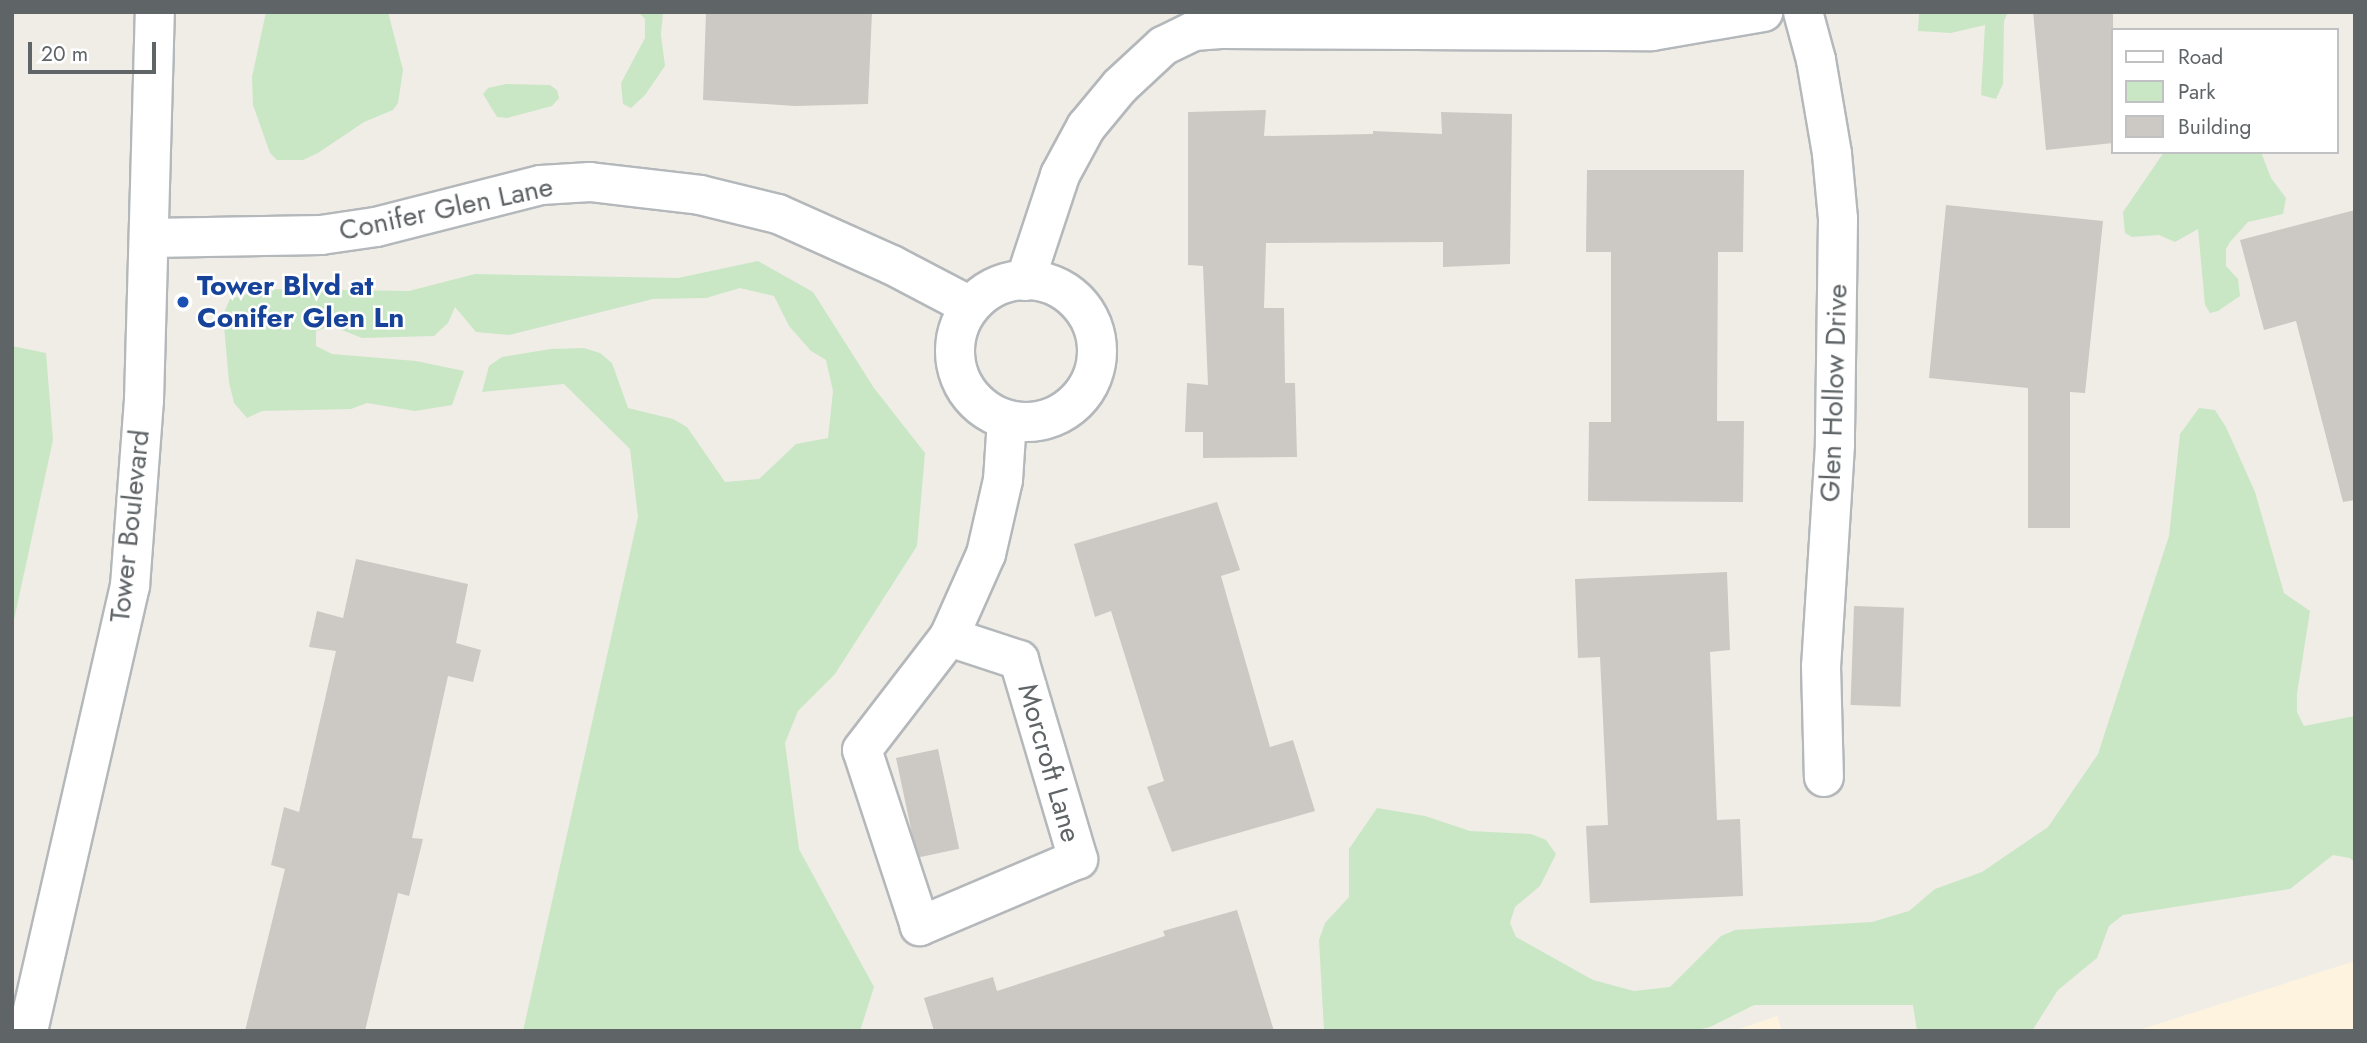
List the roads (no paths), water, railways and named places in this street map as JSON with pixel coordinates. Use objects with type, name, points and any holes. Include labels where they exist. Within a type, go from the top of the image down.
[{"type":"street","name":"Tower Boulevard","points":[[28,1031],[130,586],[144,400],[155,12]]},
{"type":"street","points":[[1025,281],[1060,175],[1086,127],[1120,86],[1163,46],[1194,31],[1652,31],[1763,12]]},
{"type":"street","name":"Glen Hollow Drive","points":[[1803,12],[1832,154],[1838,219],[1835,445],[1821,666],[1824,777]]},
{"type":"street","name":"Conifer Glen Lane","points":[[150,238],[321,235],[376,227],[541,185],[590,182],[699,195],[778,214],[892,265],[970,306]]},
{"type":"street","points":[[1010,281],[1025,281],[1057,286],[1077,300],[1090,319],[1097,341],[1097,365],[1089,387],[1074,405],[1054,418],[1030,423],[1007,420],[986,410],[968,395],[957,373],[954,350],[958,326],[970,306],[988,291],[1010,281]]},
{"type":"street","name":"Morcroft Lane","points":[[949,637],[1019,660],[1078,859],[920,926],[862,750],[949,637],[986,554],[1003,480],[1007,420]]},
{"type":"place","name":"Tower Blvd at Conifer Glen Ln","points":[[183,302]]}]
